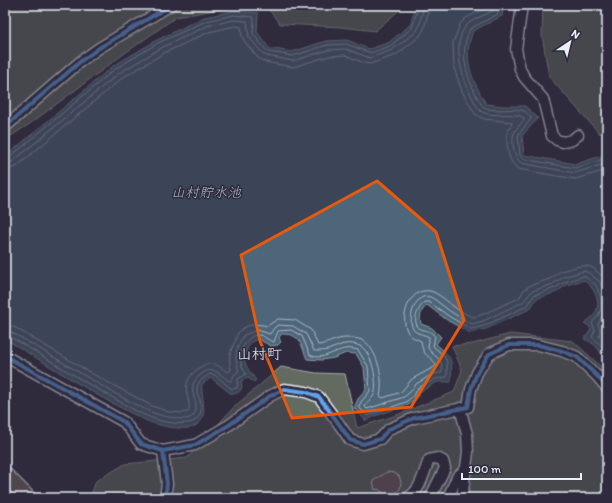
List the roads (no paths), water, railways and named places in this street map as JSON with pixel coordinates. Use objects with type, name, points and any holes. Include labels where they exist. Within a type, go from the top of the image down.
[{"type":"highway","points":[[5,475],[28,498]]},
{"type":"highway","points":[[5,487],[17,498]]},
{"type":"street","points":[[5,127],[81,61],[99,48],[171,5]]},
{"type":"street","points":[[522,5],[516,49],[520,69],[524,77],[543,99],[552,136],[563,142],[572,140],[578,135]]},
{"type":"street","points":[[5,356],[124,422],[141,444],[163,451],[195,445],[229,425],[270,396],[284,390],[306,392],[318,397],[350,440],[363,444],[380,439],[389,429],[414,418],[468,407],[471,389],[477,373],[489,354],[509,345],[538,345],[562,351],[577,357],[607,388]]},
{"type":"street","points":[[460,408],[467,434],[468,452],[462,498]]},
{"type":"street","points":[[163,451],[167,484],[165,498]]},
{"type":"street","points":[[407,498],[415,494],[429,460],[437,458],[443,461],[445,468],[430,498]]},
{"type":"street","points":[[448,498],[457,477],[467,468]]},
{"type":"water","name":"山村貯水池","points":[[416,5],[504,5],[502,16],[473,31],[468,51],[470,69],[473,78],[486,104],[525,106],[538,118],[522,136],[524,155],[576,164],[607,154],[607,367],[598,349],[591,342],[584,339],[591,330],[589,326],[584,323],[594,315],[598,305],[594,291],[584,280],[566,285],[557,292],[536,299],[530,309],[486,329],[470,333],[447,320],[427,305],[421,314],[421,324],[432,328],[441,337],[436,344],[451,360],[451,382],[437,382],[420,392],[417,398],[408,405],[375,416],[366,421],[354,408],[358,399],[366,390],[364,367],[356,354],[346,353],[334,358],[321,360],[307,359],[299,340],[288,334],[281,334],[279,338],[281,342],[278,345],[271,346],[258,339],[251,342],[245,352],[244,358],[248,368],[256,380],[254,382],[248,378],[241,381],[242,387],[240,391],[235,394],[230,393],[211,378],[202,384],[204,406],[203,418],[195,426],[190,428],[170,427],[145,420],[91,391],[5,339],[5,157],[113,66],[157,40],[204,17],[234,11],[258,13],[257,32],[269,48],[292,52],[326,41],[347,40],[369,49],[388,43],[410,25]]},
{"type":"district","name":"山村町","points":[[259,354]]}]
